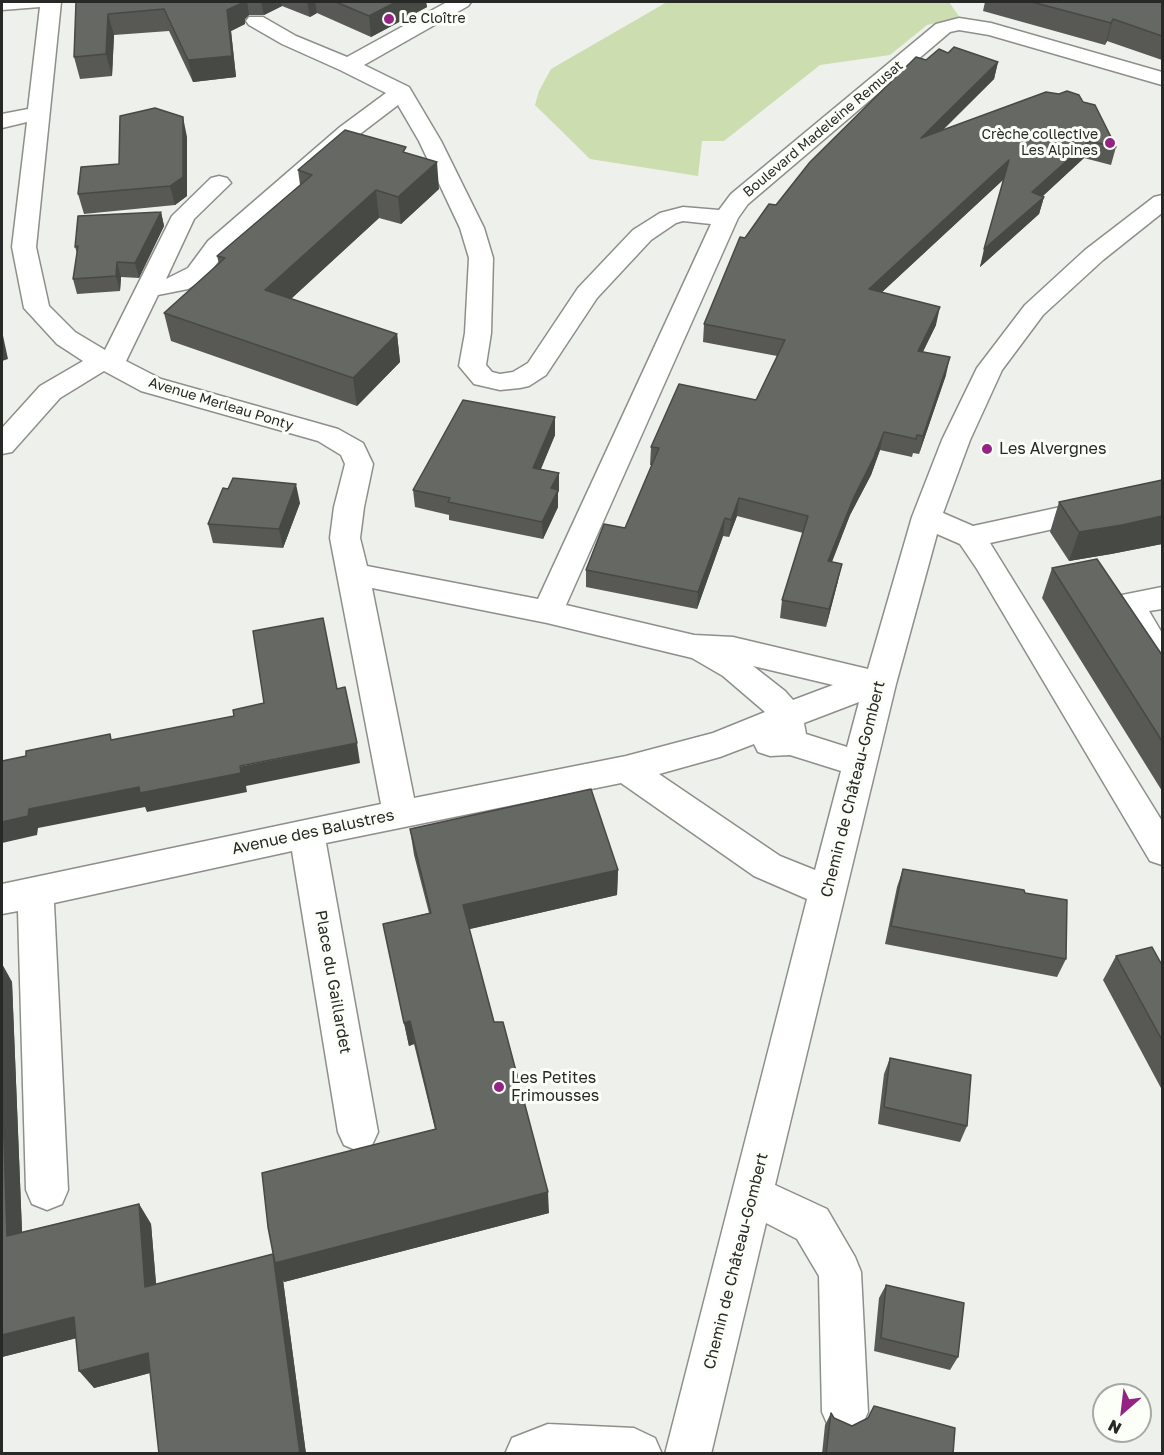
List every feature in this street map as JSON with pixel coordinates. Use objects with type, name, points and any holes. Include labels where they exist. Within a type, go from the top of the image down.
[{"type":"street","points":[[2,4],[35,2]]},
{"type":"street","name":"Avenue Merleau Ponty","points":[[51,2],[40,113],[13,250],[37,308],[66,338],[152,385],[328,435],[353,450],[360,464],[349,507],[345,538],[400,813]]},
{"type":"street","points":[[348,65],[461,2]]},
{"type":"street","points":[[256,21],[289,40],[348,65],[401,92],[430,141],[479,247],[482,258],[478,288],[478,333],[472,366],[483,378],[500,382],[520,380],[537,369],[587,293],[642,235],[668,218],[683,214],[726,218]]},
{"type":"street","name":"Boulevard Madeleine Remusat","points":[[547,612],[726,218],[747,192],[943,28],[959,24],[991,30],[1162,79]]},
{"type":"street","points":[[149,289],[179,284],[197,273],[218,246],[348,132],[401,92]]},
{"type":"street","points":[[2,121],[40,113]]},
{"type":"street","points":[[2,445],[50,392],[107,362],[149,289],[173,216],[219,183]]},
{"type":"street","name":"Chemin de Château-Gombert","points":[[688,1454],[826,891],[880,684],[927,517],[956,440],[990,368],[1034,310],[1094,255],[1162,202]]},
{"type":"street","points":[[970,537],[1162,495]]},
{"type":"street","points":[[927,517],[970,537],[988,561],[1162,851]]},
{"type":"street","points":[[354,574],[547,612],[694,647],[733,650],[880,684]]},
{"type":"street","points":[[1162,598],[1128,604],[1162,658]]},
{"type":"street","points":[[694,647],[734,668],[774,700],[789,730]]},
{"type":"street","name":"Avenue des Balustres","points":[[18,896],[400,813],[626,769],[720,744],[789,730],[831,698],[880,684]]},
{"type":"street","name":"Avenue des Balustres","points":[[789,730],[859,764]]},
{"type":"street","points":[[626,769],[767,866],[826,891]]},
{"type":"street","name":"Place du Gaillardet","points":[[308,833],[358,1132]]},
{"type":"street","points":[[18,896],[47,1190]]},
{"type":"street","points":[[753,1196],[812,1224],[840,1272],[845,1412]]},
{"type":"street","points":[[528,1454],[548,1447],[639,1454]]},
{"type":"green space","points":[[667,2],[949,2],[960,18],[927,25],[890,55],[820,65],[724,141],[702,141],[698,176],[590,159],[535,105],[539,91],[551,69]]},
{"type":"building","points":[[76,2],[242,3],[227,10],[232,56],[188,60],[164,9],[108,14],[106,54],[74,57]]},
{"type":"building","points":[[336,2],[396,2],[369,16]]},
{"type":"building","points":[[1032,2],[1162,2],[1162,36],[1113,19],[1111,23]]},
{"type":"building","points":[[954,47],[998,62],[921,138],[1046,92],[1059,94],[1067,91],[1079,95],[1083,102],[1095,105],[1116,147],[1089,141],[1032,192],[1044,197],[984,249],[1009,160],[869,289],[940,307],[918,351],[950,357],[923,436],[917,435],[916,439],[884,432],[828,561],[842,564],[829,609],[782,600],[808,516],[739,498],[731,520],[725,518],[698,592],[586,570],[604,524],[625,528],[659,448],[651,447],[679,384],[756,400],[785,340],[704,324],[740,237],[745,238],[769,204],[776,205],[810,162],[916,57],[926,60],[939,49],[948,53]]},
{"type":"building","points":[[155,108],[183,117],[183,177],[170,186],[78,194],[81,167],[119,164],[120,116]]},
{"type":"building","points":[[345,130],[406,147],[403,152],[437,162],[398,197],[376,190],[265,290],[397,334],[353,378],[164,313],[225,258],[217,256],[312,175],[298,170]]},
{"type":"building","points":[[161,212],[135,263],[117,262],[116,276],[73,279],[78,246],[75,247],[78,216]]},
{"type":"building","points":[[463,400],[555,417],[533,468],[559,473],[551,488],[558,490],[542,522],[448,502],[450,498],[413,490]]},
{"type":"building","points":[[233,478],[296,484],[279,529],[208,524],[223,488],[228,489]]},
{"type":"building","points":[[1162,480],[1162,516],[1122,525],[1079,532],[1059,502]]},
{"type":"building","points":[[1097,559],[1162,655],[1162,741],[1052,568]]},
{"type":"building","points":[[323,618],[337,689],[345,687],[357,743],[240,766],[241,773],[140,793],[139,787],[29,809],[28,816],[2,822],[2,761],[26,756],[26,751],[110,734],[111,740],[234,716],[233,710],[264,703],[253,631]]},
{"type":"building","points":[[591,789],[618,870],[463,905],[494,1022],[503,1022],[548,1192],[275,1263],[262,1173],[436,1129],[410,1021],[404,1023],[383,924],[431,913],[410,829]]},
{"type":"building","points":[[903,869],[1024,890],[1025,893],[1067,900],[1066,959],[891,926]]},
{"type":"building","points":[[1152,947],[1162,965],[1162,1040],[1116,956]]},
{"type":"building","points":[[890,1058],[971,1075],[967,1126],[884,1107]]},
{"type":"building","points":[[2,1078],[7,1236],[139,1204],[145,1287],[273,1254],[300,1454],[159,1454],[148,1353],[79,1371],[74,1317],[2,1335]]},
{"type":"building","points":[[886,1285],[964,1303],[958,1357],[881,1338]]},
{"type":"building","points":[[874,1406],[955,1428],[953,1454],[826,1454],[831,1413],[834,1418],[852,1426],[868,1418]]},
{"type":"place","name":"Le Cloître","points":[[389,19]]},
{"type":"place","name":"Crèche collective Les Alpines","points":[[1110,143]]},
{"type":"place","name":"Les Alvergnes","points":[[987,449]]},
{"type":"place","name":"Les Petites Frimousses","points":[[499,1087]]}]
